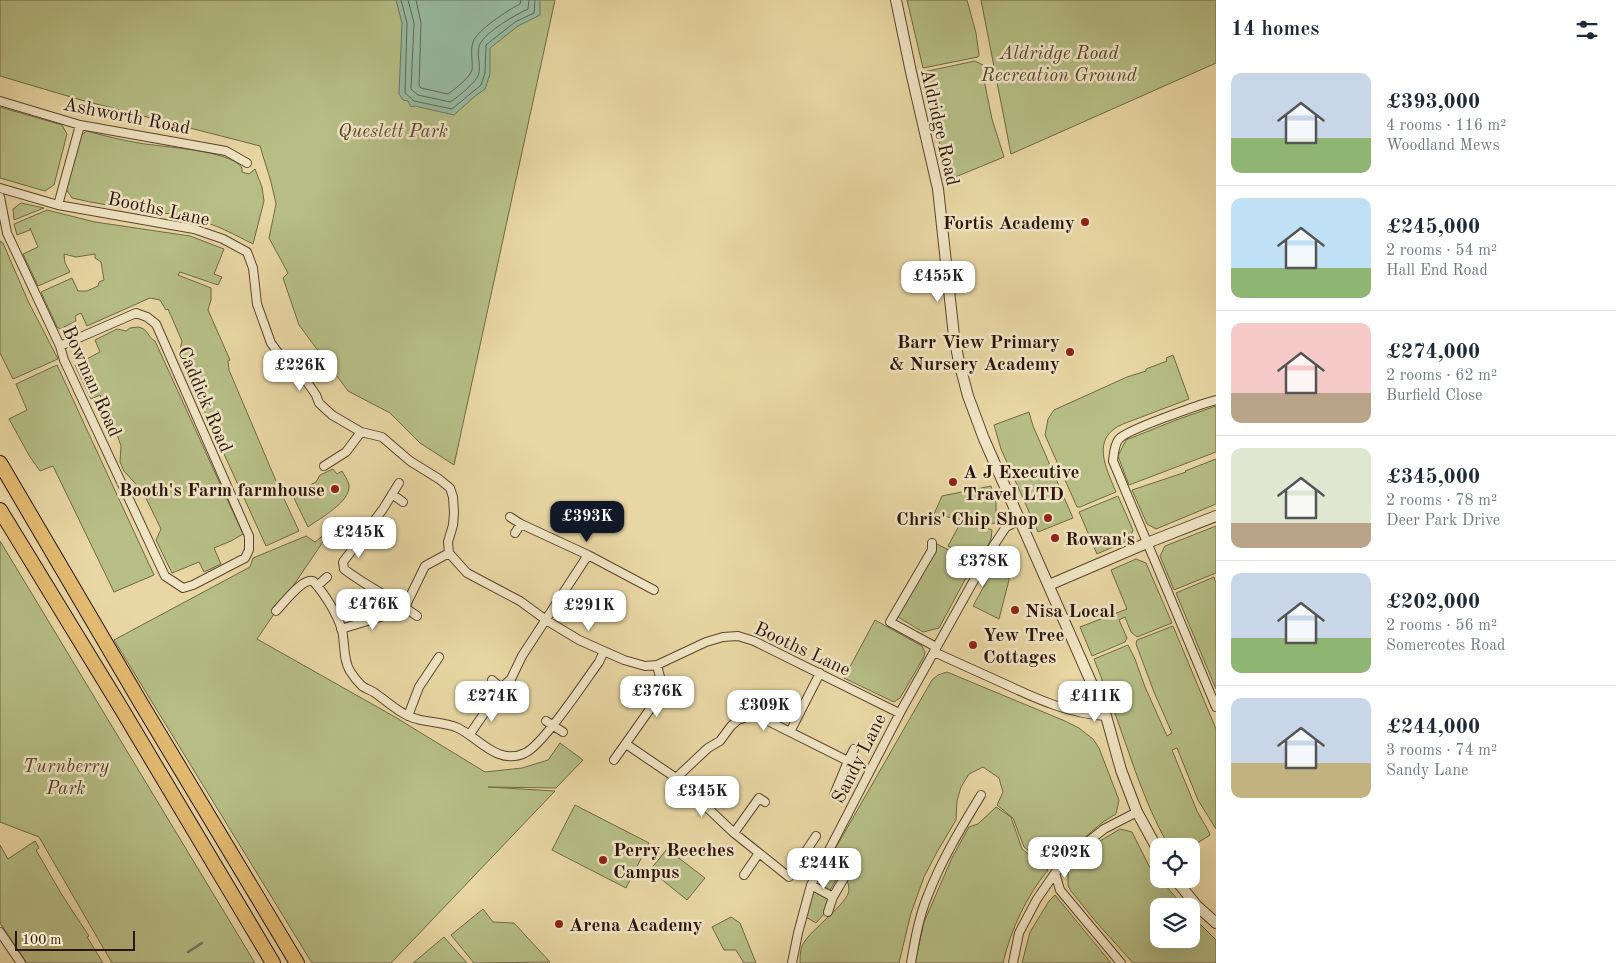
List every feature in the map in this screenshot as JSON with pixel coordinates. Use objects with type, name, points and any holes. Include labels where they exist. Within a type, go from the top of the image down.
[{"type":"highway","points":[[0,463],[296,963]]},
{"type":"highway","points":[[0,510],[273,963]]},
{"type":"street","name":"Aldridge Road","points":[[896,0],[938,189],[954,336],[968,396],[984,439],[1106,716],[1121,770],[1137,812],[1151,838]]},
{"type":"street","name":"Ashworth Road","points":[[0,101],[80,125],[226,151],[247,163]]},
{"type":"street","points":[[58,205],[80,125]]},
{"type":"street","name":"Booths Lane","points":[[0,188],[58,205],[194,229],[223,239],[247,252],[254,268],[257,304],[272,343],[282,358],[300,372],[316,395],[319,403],[332,415],[361,432],[382,437],[410,461],[450,488],[453,497],[454,513],[453,526],[448,542],[449,553]]},
{"type":"street","name":"Bowman Road","points":[[0,197],[7,233],[165,576]]},
{"type":"street","name":"Caddick Road","points":[[60,346],[136,313],[147,317],[156,324],[249,536],[249,550],[245,558],[192,586],[182,588],[165,576]]},
{"type":"street","points":[[1216,400],[1140,427],[1120,438],[1114,449],[1113,461],[1216,707]]},
{"type":"street","points":[[324,466],[346,452],[361,432]]},
{"type":"street","points":[[335,460],[341,468]]},
{"type":"street","points":[[398,483],[383,509],[343,562],[344,569],[361,582],[417,616]]},
{"type":"street","points":[[392,494],[403,502]]},
{"type":"street","points":[[510,516],[521,524],[588,555],[654,590]]},
{"type":"street","points":[[1049,585],[1216,516]]},
{"type":"street","name":"Sandy Lane","points":[[792,963],[811,885],[899,714],[992,548],[1006,527],[1020,520]]},
{"type":"street","points":[[515,533],[521,524]]},
{"type":"street","points":[[932,543],[932,550],[890,622],[935,649],[1035,698],[1070,711],[1092,716],[1106,716]]},
{"type":"street","points":[[405,607],[425,566],[449,553],[467,573],[520,601],[546,620],[579,640],[624,660],[645,666],[656,665],[660,677],[654,702],[614,760]]},
{"type":"street","points":[[501,688],[511,679],[522,656],[588,555]]},
{"type":"street","points":[[317,586],[327,577]]},
{"type":"street","points":[[276,611],[303,582],[310,580],[317,586],[329,603],[342,629],[346,662],[362,686],[373,691],[408,716],[455,727],[470,734],[485,747],[498,754],[509,756],[524,754],[533,748],[550,723],[599,662],[604,651]]},
{"type":"street","points":[[637,592],[643,584]]},
{"type":"street","points":[[342,629],[397,612]]},
{"type":"street","name":"Booths Lane","points":[[656,665],[706,642],[723,637],[738,636],[754,641],[899,714]]},
{"type":"street","points":[[408,716],[419,687],[439,657]]},
{"type":"street","points":[[790,732],[820,673]]},
{"type":"street","points":[[492,680],[510,695]]},
{"type":"street","points":[[470,734],[494,699]]},
{"type":"street","points":[[676,778],[708,748],[720,740],[738,720],[749,716],[760,717],[848,761]]},
{"type":"street","points":[[550,723],[563,732]]},
{"type":"street","points":[[626,744],[676,778],[734,833],[789,876],[816,836]]},
{"type":"street","points":[[834,796],[854,749]]},
{"type":"street","points":[[734,833],[762,800],[751,793]]},
{"type":"street","points":[[911,963],[917,931],[927,896],[947,852],[981,795]]},
{"type":"street","points":[[1013,963],[1019,933],[1037,899],[1055,874],[1080,848],[1104,829],[1137,812]]},
{"type":"street","points":[[744,875],[759,853]]},
{"type":"street","points":[[1055,874],[1060,890],[1122,963]]},
{"type":"street","points":[[828,912],[833,897],[844,878]]},
{"type":"street","points":[[811,885],[833,897]]},
{"type":"street","points":[[1182,888],[1197,906],[1216,923]]},
{"type":"street","points":[[0,932],[21,963]]},
{"type":"green space","name":"Queslett Park","points":[[0,0],[555,0],[454,465],[420,443],[390,413],[348,391],[299,325],[283,278],[288,273],[269,238],[276,204],[260,146],[81,100],[0,76]]},
{"type":"green space","points":[[907,0],[967,0],[976,33],[978,57],[923,68]]},
{"type":"green space","name":"Aldridge Road Recreation Ground","points":[[981,0],[1216,0],[1216,63],[1011,154]]},
{"type":"green space","points":[[975,61],[983,65],[983,75],[992,119],[1004,157],[948,180],[923,72]]},
{"type":"green space","points":[[0,107],[62,125],[67,134],[54,185],[45,191],[0,178]]},
{"type":"green space","points":[[87,131],[139,143],[211,153],[236,162],[242,168],[242,172],[249,174],[255,169],[262,187],[264,201],[253,244],[217,226],[204,222],[72,198],[66,189],[79,136]]},
{"type":"green space","points":[[21,203],[44,208],[14,220],[13,209]]},
{"type":"green space","points":[[47,210],[95,222],[190,236],[224,249],[214,274],[222,277],[218,285],[180,272],[178,275],[211,288],[211,300],[208,310],[230,360],[228,361],[229,370],[299,531],[266,546],[182,362],[179,354],[182,341],[168,309],[166,310],[160,300],[150,298],[87,326],[81,313],[75,316],[76,321],[60,329],[57,327],[41,292],[72,278],[78,291],[87,291],[98,286],[99,282],[104,280],[101,262],[95,258],[95,254],[76,257],[64,254],[65,263],[70,272],[38,286],[23,254],[38,247],[30,228],[30,230],[17,235],[14,224]]},
{"type":"green space","points":[[0,241],[3,243],[28,301],[58,359],[13,379],[0,353]]},
{"type":"green space","points":[[138,327],[144,329],[155,341],[243,534],[214,548],[221,564],[204,572],[199,562],[172,573],[156,540],[161,529],[143,492],[124,471],[120,462],[121,446],[100,395],[91,399],[75,365],[100,352],[95,340],[117,329],[126,331],[130,328]]},
{"type":"green space","points":[[1173,355],[1189,399],[1123,424],[1113,430],[1107,437],[1103,454],[1116,492],[1077,507],[1045,435],[1048,419],[1054,410],[1127,377],[1146,371],[1146,369],[1167,361],[1166,358]]},
{"type":"green space","points":[[57,365],[154,575],[114,592],[53,466],[40,471],[9,419],[27,410],[16,384]]},
{"type":"green space","points":[[1216,406],[1216,452],[1129,485],[1118,456],[1126,440]]},
{"type":"green space","points":[[1029,412],[1033,426],[1073,518],[1038,532],[1001,449],[994,425]]},
{"type":"green space","points":[[1216,459],[1216,504],[1156,529],[1147,524],[1132,490],[1186,472]]},
{"type":"green space","points":[[333,469],[337,474],[342,471],[349,485],[348,491],[334,509],[308,527],[292,494],[316,482],[320,475]]},
{"type":"green space","points":[[991,486],[996,503],[996,523],[970,522],[992,530],[991,539],[979,563],[948,546],[962,520],[934,514],[942,496]]},
{"type":"green space","points":[[1118,496],[1133,530],[1129,540],[1097,554],[1079,512]]},
{"type":"green space","points":[[1216,526],[1216,573],[1174,590],[1160,556],[1165,546]]},
{"type":"green space","points":[[326,533],[329,533],[257,639],[395,717],[485,772],[522,768],[548,760],[560,743],[583,760],[556,788],[488,787],[555,791],[391,963],[312,963],[114,640],[250,567],[253,558],[306,536],[315,542]]},
{"type":"green space","name":"Turnberry Park","points":[[0,541],[255,963],[112,963],[39,837],[0,822]]},
{"type":"green space","points":[[937,544],[974,563],[939,628],[923,632],[896,616]]},
{"type":"green space","points":[[1136,559],[1146,563],[1172,623],[1137,637],[1131,632],[1125,617],[1119,620],[1127,638],[1125,642],[1092,656],[1080,627],[1127,609],[1111,570]]},
{"type":"green space","points":[[994,568],[1008,576],[1009,580],[999,619],[973,606]]},
{"type":"green space","points":[[1214,577],[1216,583],[1216,689],[1176,593]]},
{"type":"green space","points":[[875,620],[922,646],[925,652],[924,657],[900,698],[894,702],[844,678]]},
{"type":"green space","points":[[1173,626],[1216,729],[1216,829],[1198,800],[1177,748],[1172,750],[1197,811],[1210,835],[1200,841],[1200,838],[1165,838],[1144,794],[1094,659],[1128,645],[1167,736],[1172,733],[1154,692],[1136,644],[1137,640]]},
{"type":"green space","points":[[947,672],[1065,721],[1079,728],[1093,739],[1099,748],[1119,800],[1116,814],[1103,822],[1050,867],[1024,847],[1013,818],[997,805],[1003,792],[999,778],[983,767],[969,774],[961,787],[957,801],[956,820],[924,877],[911,913],[899,963],[800,963],[801,951],[807,938],[843,902],[849,890],[835,849],[932,680],[938,675]]},
{"type":"green space","points":[[575,805],[649,843],[626,888],[552,850]]},
{"type":"green space","points":[[996,807],[1011,817],[1022,849],[1048,870],[1020,914],[1010,938],[1003,963],[915,963],[924,922],[952,858],[969,827],[978,824]]},
{"type":"green space","points":[[1120,829],[1132,832],[1150,867],[1150,888],[1168,888],[1176,898],[1150,898],[1150,948],[1200,948],[1200,924],[1216,940],[1216,963],[1133,963],[1097,923],[1068,886],[1068,870],[1090,847]]},
{"type":"green space","points":[[35,841],[39,848],[36,850],[89,936],[87,937],[103,963],[27,963],[0,923],[0,845],[8,859]]},
{"type":"green space","points":[[667,849],[705,878],[687,900],[650,870]]},
{"type":"green space","points":[[830,852],[834,854],[841,871],[829,892],[815,883]]},
{"type":"green space","points":[[813,890],[825,895],[828,900],[824,914],[816,923],[804,916]]},
{"type":"green space","points":[[1055,895],[1111,963],[1022,963],[1030,932],[1049,901]]},
{"type":"green space","points":[[483,909],[493,922],[514,923],[550,962],[474,963],[451,935]]},
{"type":"green space","points":[[731,917],[740,923],[756,963],[744,963],[736,950],[724,950],[712,927]]},
{"type":"green space","points":[[444,937],[467,963],[413,963]]},
{"type":"water","points":[[396,0],[540,0],[540,15],[518,26],[490,48],[490,74],[485,89],[454,115],[415,106],[411,107],[408,101],[403,100],[399,94],[402,23]]},
{"type":"waterway","points":[[188,952],[202,943]]},
{"type":"place","name":"Fortis Academy","points":[[1085,222]]},
{"type":"place","name":"Barr View Primary & Nursery Academy","points":[[1070,352]]},
{"type":"place","name":"A J Executive Travel LTD","points":[[953,482]]},
{"type":"place","name":"Booth's Farm farmhouse","points":[[335,489]]},
{"type":"place","name":"Chris' Chip Shop","points":[[1048,518]]},
{"type":"place","name":"Rowan's","points":[[1055,538]]},
{"type":"place","name":"Nisa Local","points":[[1015,610]]},
{"type":"place","name":"Yew Tree Cottages","points":[[973,645]]},
{"type":"place","name":"Perry Beeches Campus","points":[[603,860]]},
{"type":"place","name":"Arena Academy","points":[[559,924]]}]
